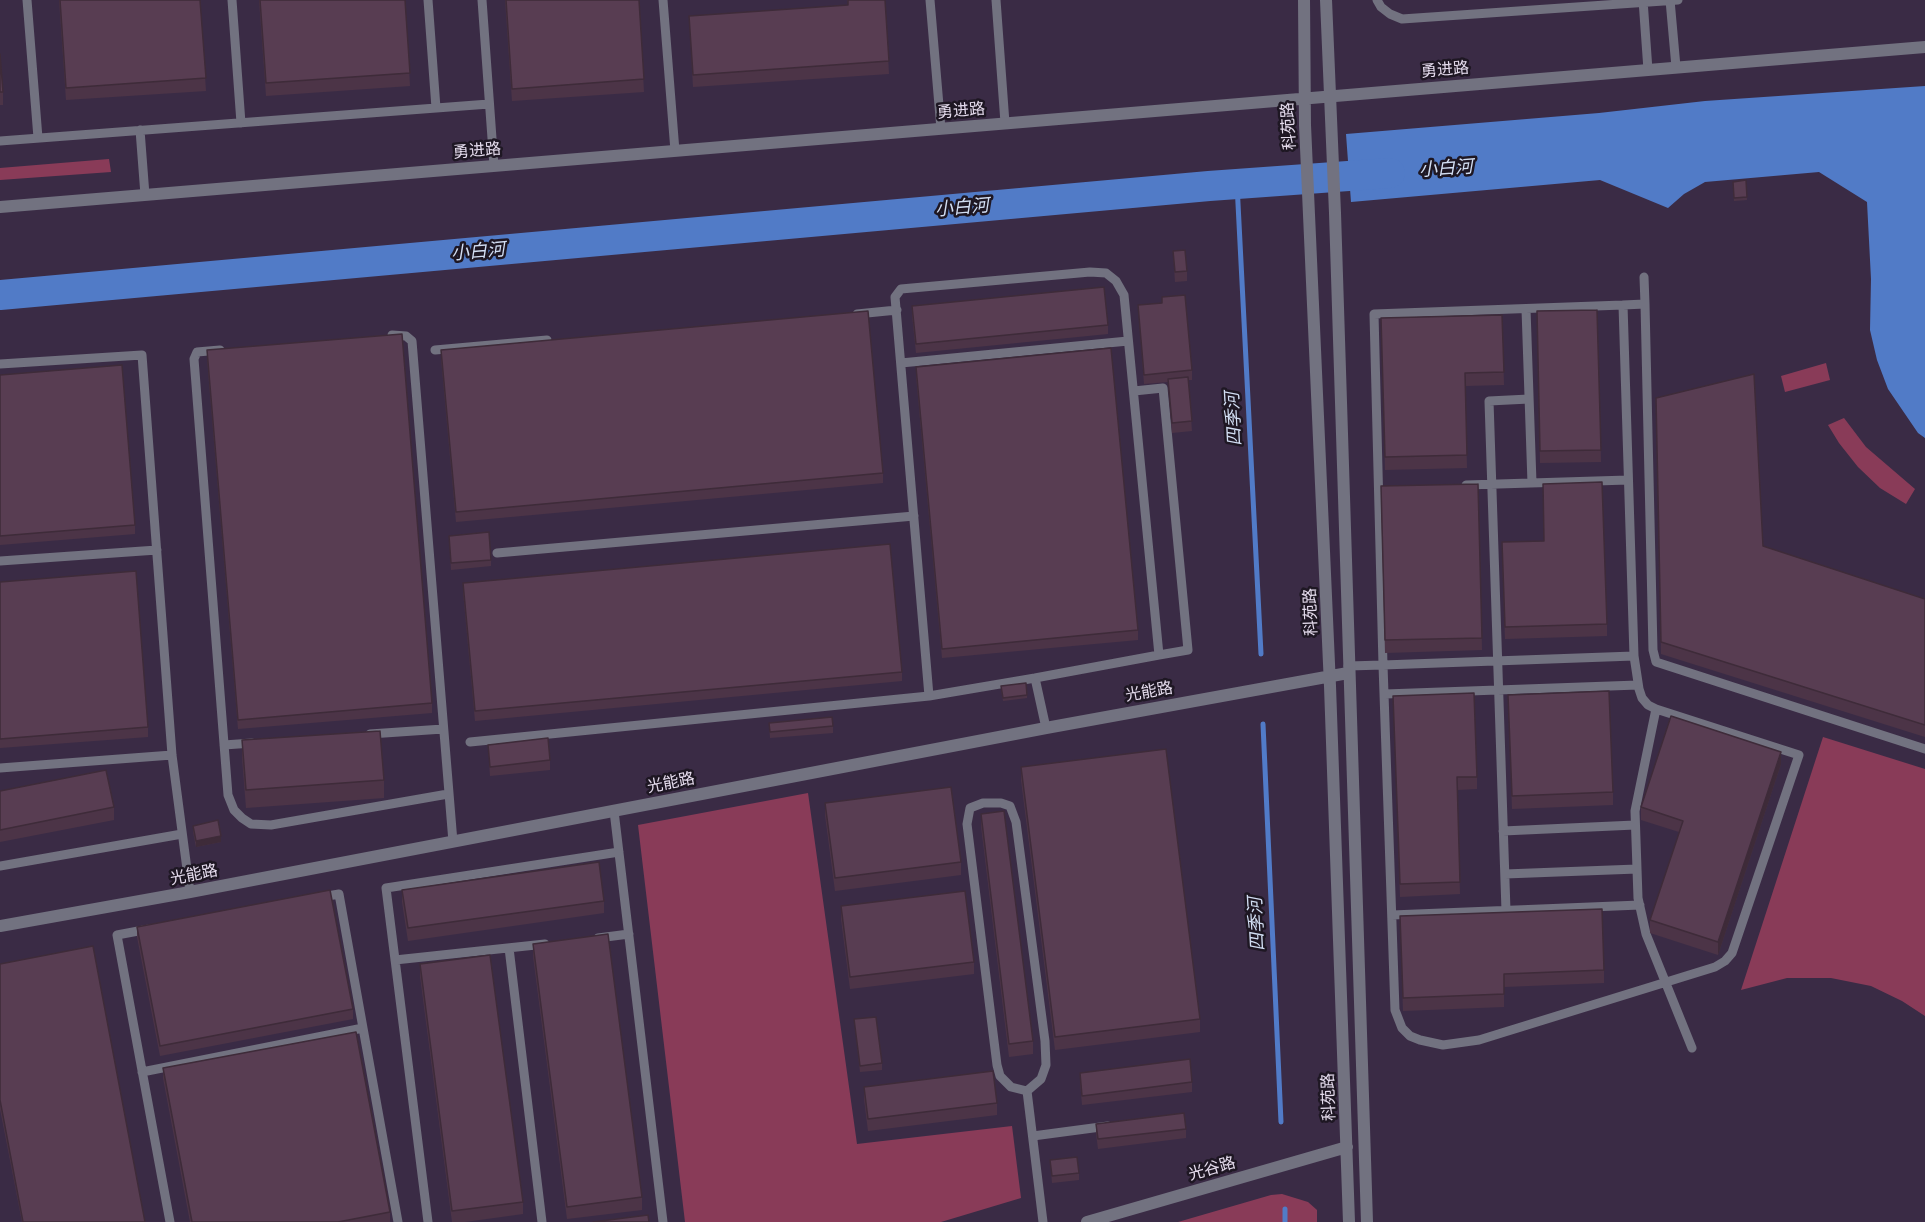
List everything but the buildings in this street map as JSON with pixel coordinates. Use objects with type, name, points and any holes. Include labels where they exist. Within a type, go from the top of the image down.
[{"type":"street","name":"科苑路","points":[[1304,0],[1304,98],[1330,676],[1349,1222]]},
{"type":"street","name":"科苑路","points":[[1326,0],[1335,213],[1367,1222]]},
{"type":"street","name":"勇进路","points":[[0,207],[1925,47]]},
{"type":"street","name":"光能路","points":[[0,926],[1330,676],[1348,670]]},
{"type":"street","name":"光谷路","points":[[1087,1222],[1347,1147]]},
{"type":"lane","points":[[27,0],[38,138]]},
{"type":"lane","points":[[232,0],[241,123]]},
{"type":"lane","points":[[428,0],[436,108]]},
{"type":"lane","points":[[482,0],[494,166]]},
{"type":"lane","points":[[663,0],[675,151]]},
{"type":"lane","points":[[930,0],[941,129]]},
{"type":"lane","points":[[996,0],[1005,123]]},
{"type":"lane","points":[[1377,0],[1381,7],[1390,14],[1402,19],[1549,5],[1678,0]]},
{"type":"lane","points":[[1670,0],[1676,67]]},
{"type":"lane","points":[[1643,1],[1648,70]]},
{"type":"lane","points":[[0,141],[489,104]]},
{"type":"lane","points":[[140,130],[146,195]]},
{"type":"lane","points":[[929,696],[895,297],[901,289],[1090,272],[1106,273],[1116,280],[1124,295],[1160,655]]},
{"type":"lane","points":[[1644,277],[1653,650],[1656,662],[1925,749]]},
{"type":"lane","points":[[1623,305],[1634,656],[1642,698],[1656,709],[1800,755],[1732,953],[1725,961],[1716,967],[1479,1040],[1443,1045],[1432,1043],[1410,1036],[1397,1020],[1395,1010],[1374,314],[1645,304]]},
{"type":"lane","points":[[1526,309],[1532,483]]},
{"type":"lane","points":[[849,314],[897,310]]},
{"type":"lane","points":[[386,336],[406,336],[412,341],[453,842]]},
{"type":"lane","points":[[435,350],[553,340]]},
{"type":"lane","points":[[901,363],[1128,341]]},
{"type":"lane","points":[[233,349],[197,352],[194,359],[228,795],[234,810],[251,824],[271,825],[448,794]]},
{"type":"lane","points":[[0,364],[142,354],[172,755],[190,892]]},
{"type":"lane","points":[[470,742],[929,696],[1188,650],[1163,388],[1134,391]]},
{"type":"lane","points":[[1506,910],[1489,401],[1529,399]]},
{"type":"lane","points":[[1458,485],[1628,480]]},
{"type":"lane","points":[[1379,487],[1390,487]]},
{"type":"lane","points":[[497,553],[914,516]]},
{"type":"lane","points":[[0,561],[157,550]]},
{"type":"lane","points":[[1348,670],[1383,665],[1634,656]]},
{"type":"lane","points":[[1035,678],[1046,728]]},
{"type":"lane","points":[[1384,694],[1638,685]]},
{"type":"lane","points":[[1656,709],[1636,804],[1635,825],[1640,905],[1646,934],[1692,1048]]},
{"type":"lane","points":[[363,735],[443,729]]},
{"type":"lane","points":[[224,746],[259,743]]},
{"type":"lane","points":[[0,768],[172,755]]},
{"type":"lane","points":[[983,803],[1001,803],[1010,806],[1016,822],[1045,1041],[1046,1065],[1041,1079],[1027,1091],[1011,1087],[1000,1076],[997,1065],[967,824],[970,808],[983,803]]},
{"type":"lane","points":[[614,811],[663,1222]]},
{"type":"lane","points":[[1503,831],[1635,825]]},
{"type":"lane","points":[[0,866],[182,834]]},
{"type":"lane","points":[[428,1222],[386,888],[619,852]]},
{"type":"lane","points":[[1504,874],[1637,869]]},
{"type":"lane","points":[[316,898],[339,894],[398,1222]]},
{"type":"lane","points":[[1392,915],[1640,905]]},
{"type":"lane","points":[[164,926],[117,935],[170,1222]]},
{"type":"lane","points":[[585,939],[628,934]]},
{"type":"lane","points":[[395,960],[552,943]]},
{"type":"lane","points":[[509,948],[542,1222]]},
{"type":"lane","points":[[142,1072],[363,1028]]},
{"type":"lane","points":[[1027,1091],[1042,1222]]},
{"type":"lane","points":[[1033,1136],[1116,1125]]},
{"type":"shaded area","points":[[109,159],[111,172],[0,180],[0,168]]},
{"type":"shaded area","points":[[1826,363],[1830,380],[1785,392],[1781,376]]},
{"type":"shaded area","points":[[1844,418],[1866,447],[1915,489],[1906,504],[1880,488],[1858,467],[1839,443],[1828,425]]},
{"type":"shaded area","points":[[1823,737],[1925,769],[1925,1016],[1902,1001],[1871,986],[1831,978],[1787,978],[1741,990]]},
{"type":"shaded area","points":[[808,793],[857,1144],[1012,1126],[1021,1198],[941,1222],[685,1222],[638,825]]},
{"type":"shaded area","points":[[1282,1194],[1308,1202],[1317,1210],[1317,1222],[1178,1222],[1271,1195]]},
{"type":"water","points":[[1925,86],[1925,438],[1918,433],[1888,389],[1877,360],[1870,330],[1871,279],[1867,202],[1819,172],[1705,182],[1684,194],[1668,208],[1600,180],[1351,202],[1346,134],[1599,113],[1705,101]]},
{"type":"waterway","name":"小白河","points":[[0,295],[1209,186],[1390,173]]},
{"type":"waterway","name":"四季河","points":[[1237,184],[1261,654]]},
{"type":"waterway","name":"四季河","points":[[1263,724],[1281,1122]]},
{"type":"waterway","name":"四季河","points":[[1285,1209],[1285,1222]]}]
